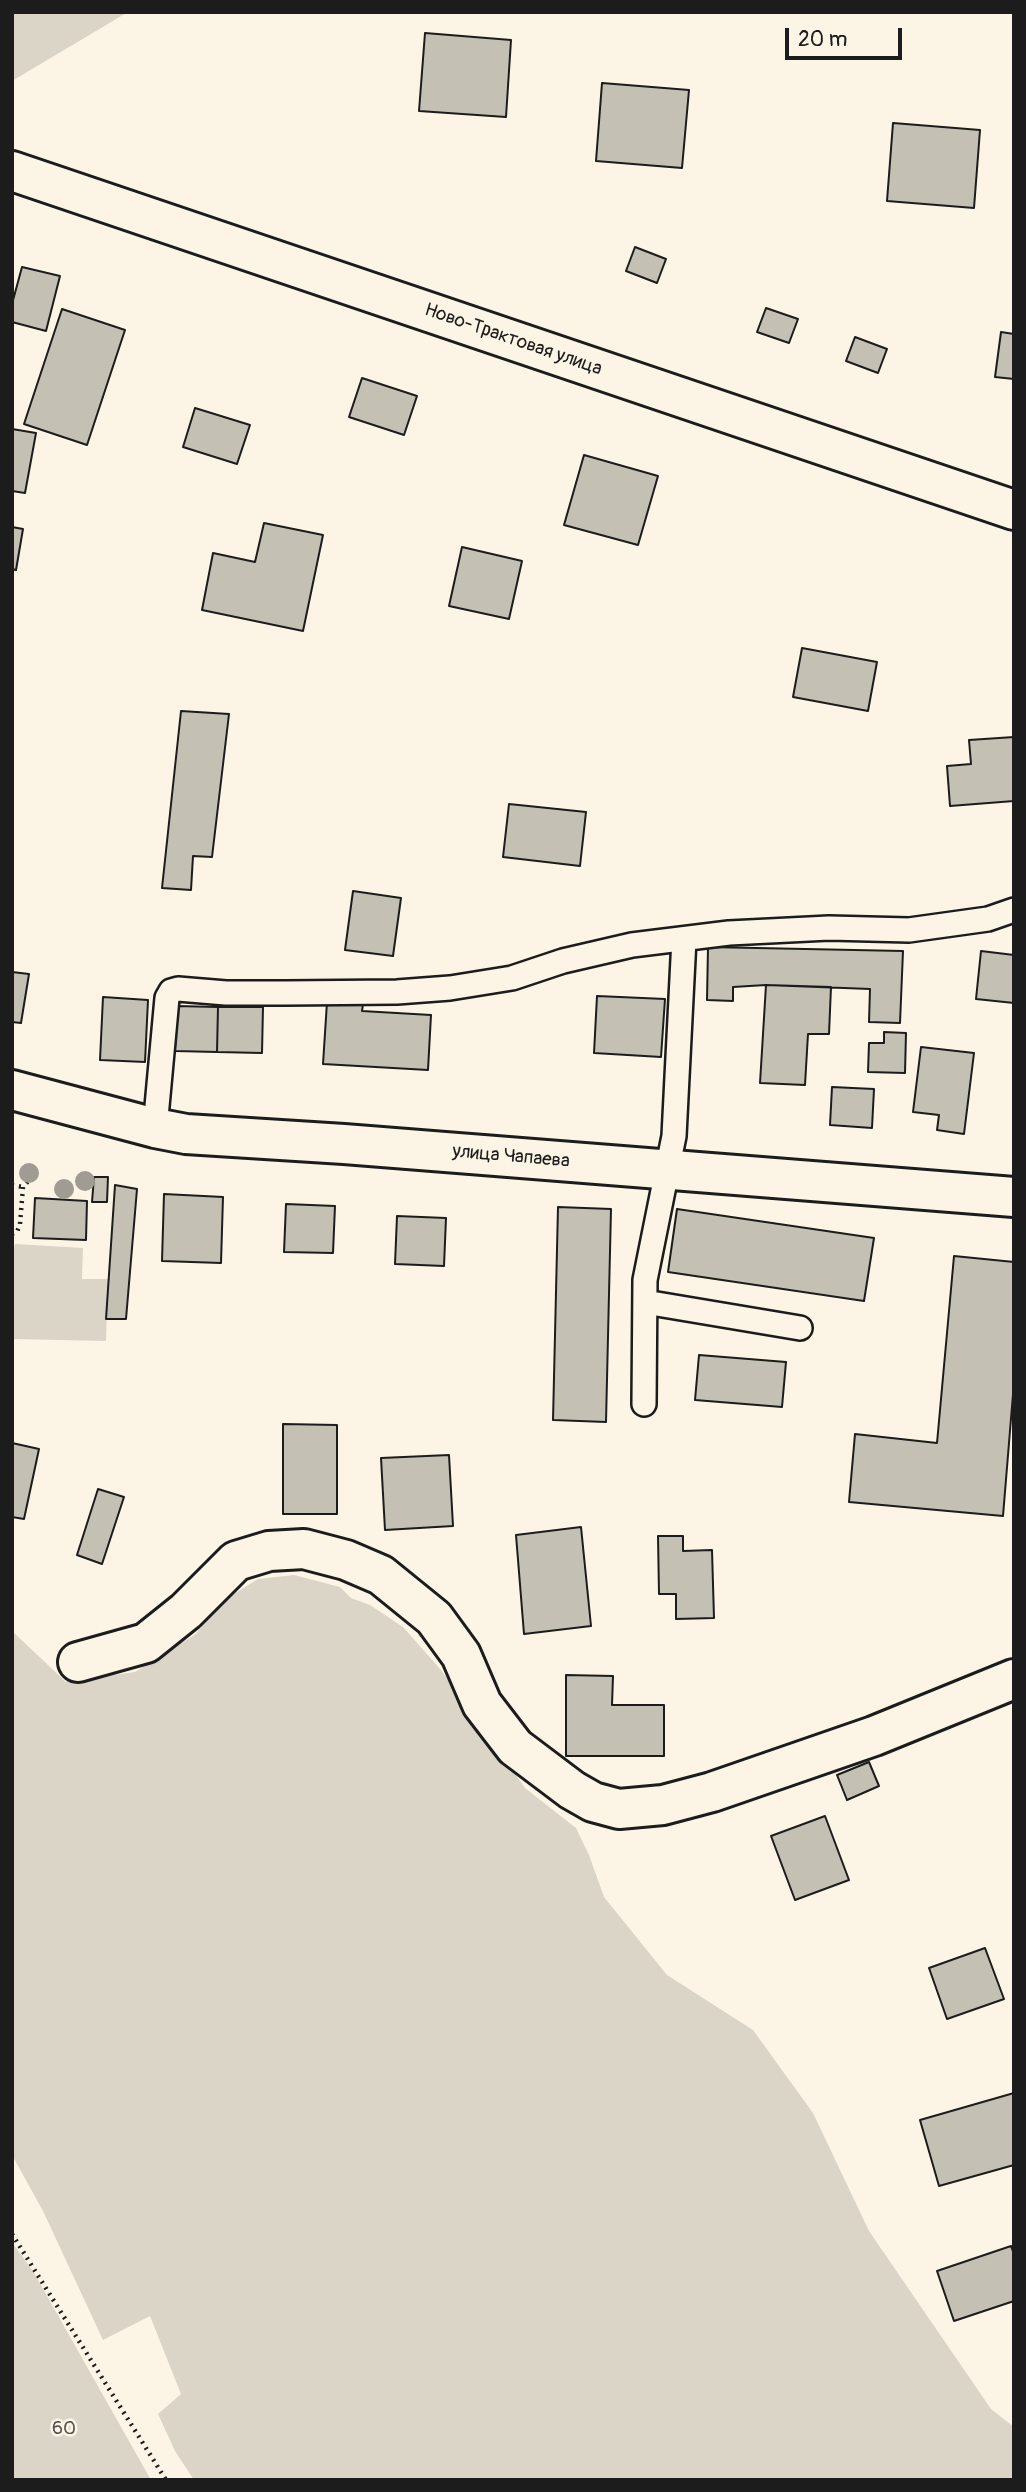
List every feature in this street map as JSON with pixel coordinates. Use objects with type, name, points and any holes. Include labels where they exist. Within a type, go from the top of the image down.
[{"type":"street","name":"Ново-Трактовая улица","points":[[12,171],[1014,510]]},
{"type":"street","name":"улица Чапаева","points":[[12,1090],[186,1134],[1014,1197]]},
{"type":"street","points":[[78,1662],[146,1643],[186,1611],[236,1561],[269,1551],[304,1549],[346,1560],[381,1575],[434,1618],[461,1655],[482,1703],[515,1747],[572,1790],[593,1802],[619,1809],[663,1805],[712,1792],[874,1735],[1014,1679]]},
{"type":"lane","points":[[155,1128],[167,998],[171,991],[178,989],[226,993],[335,993],[450,988],[512,978],[563,961],[632,945],[729,933],[829,928],[909,930],[988,919],[1014,911]]},
{"type":"lane","points":[[644,1404],[645,1280],[674,1136],[684,939]]},
{"type":"lane","points":[[645,1302],[800,1328]]},
{"type":"path","points":[[12,1241],[20,1224],[23,1186],[38,1170]]},
{"type":"path","points":[[12,1185],[23,1186]]},
{"type":"path","points":[[12,2234],[166,2480]]},
{"type":"green space","points":[[12,12],[128,12],[12,81]]},
{"type":"green space","points":[[15,1244],[83,1248],[82,1279],[108,1279],[106,1341],[13,1339],[12,1257]]},
{"type":"green space","points":[[294,1575],[340,1587],[351,1598],[370,1605],[403,1627],[441,1670],[525,1788],[576,1828],[604,1897],[667,1975],[753,2030],[813,2113],[869,2231],[991,2409],[1014,2427],[1014,2480],[194,2480],[175,2451],[158,2414],[181,2394],[150,2316],[103,2340],[43,2211],[12,2155],[12,1631],[66,1682],[135,1672],[196,1634],[221,1602],[258,1579]]},
{"type":"green space","name":"60","points":[[12,2242],[34,2273],[151,2480],[12,2480]]},
{"type":"building","points":[[425,33],[511,40],[506,117],[419,111]]},
{"type":"building","points":[[602,83],[689,90],[682,168],[596,161]]},
{"type":"building","points":[[893,123],[980,130],[974,208],[887,201]]},
{"type":"building","points":[[635,247],[666,259],[657,283],[626,271]]},
{"type":"building","points":[[22,267],[60,276],[46,331],[12,322],[12,304]]},
{"type":"building","points":[[766,308],[798,319],[789,343],[757,332]]},
{"type":"building","points":[[62,309],[125,330],[87,445],[24,424]]},
{"type":"building","points":[[1001,332],[1014,334],[1014,379],[995,377]]},
{"type":"building","points":[[855,337],[887,349],[878,373],[846,361]]},
{"type":"building","points":[[362,378],[417,396],[404,435],[349,417]]},
{"type":"building","points":[[195,408],[250,425],[237,464],[183,447]]},
{"type":"building","points":[[12,429],[36,433],[25,493],[12,491]]},
{"type":"building","points":[[584,455],[658,476],[638,545],[564,525]]},
{"type":"building","points":[[264,523],[323,535],[303,631],[202,610],[213,553],[255,562]]},
{"type":"building","points":[[12,527],[23,529],[16,570],[12,569]]},
{"type":"building","points":[[462,547],[522,561],[509,619],[449,606]]},
{"type":"building","points":[[802,648],[877,662],[868,711],[793,697]]},
{"type":"building","points":[[181,711],[229,714],[212,857],[193,856],[191,890],[162,888]]},
{"type":"building","points":[[1014,737],[1014,801],[950,806],[947,766],[971,764],[969,740]]},
{"type":"building","points":[[509,804],[586,812],[580,866],[503,857]]},
{"type":"building","points":[[353,891],[401,898],[393,956],[345,950]]},
{"type":"building","points":[[708,947],[903,951],[900,1023],[869,1022],[870,989],[766,985],[733,987],[733,1001],[707,1000]]},
{"type":"building","points":[[981,951],[1014,955],[1014,1003],[976,999]]},
{"type":"building","points":[[12,972],[29,974],[21,1023],[12,1022]]},
{"type":"building","points":[[766,985],[831,987],[829,1034],[808,1034],[805,1085],[760,1083]]},
{"type":"building","points":[[597,996],[665,999],[661,1057],[594,1053]]},
{"type":"building","points":[[103,997],[148,1000],[145,1062],[100,1060]]},
{"type":"building","points":[[327,1002],[363,1004],[362,1011],[431,1015],[428,1070],[323,1064]]},
{"type":"building","points":[[176,1006],[218,1007],[217,1052],[175,1051]]},
{"type":"building","points":[[218,1007],[263,1007],[262,1053],[217,1052]]},
{"type":"building","points":[[884,1032],[906,1033],[905,1073],[868,1072],[869,1043],[884,1043]]},
{"type":"building","points":[[921,1047],[974,1053],[964,1134],[937,1130],[939,1115],[913,1112]]},
{"type":"building","points":[[832,1087],[874,1089],[872,1128],[830,1125]]},
{"type":"building","points":[[94,1177],[108,1177],[107,1202],[92,1202]]},
{"type":"building","points":[[115,1185],[137,1189],[126,1319],[106,1319]]},
{"type":"building","points":[[164,1194],[223,1197],[221,1263],[162,1261]]},
{"type":"building","points":[[35,1198],[87,1201],[86,1240],[33,1238]]},
{"type":"building","points":[[286,1204],[335,1206],[333,1253],[284,1252]]},
{"type":"building","points":[[558,1207],[611,1209],[606,1422],[553,1420]]},
{"type":"building","points":[[677,1209],[874,1238],[864,1301],[668,1272]]},
{"type":"building","points":[[397,1216],[446,1218],[444,1266],[395,1264]]},
{"type":"building","points":[[954,1256],[1014,1262],[1014,1382],[1003,1516],[849,1502],[855,1434],[937,1443]]},
{"type":"building","points":[[699,1355],[786,1362],[782,1407],[695,1400]]},
{"type":"building","points":[[283,1424],[337,1425],[337,1514],[283,1514]]},
{"type":"building","points":[[12,1443],[39,1449],[24,1519],[12,1517]]},
{"type":"building","points":[[449,1455],[453,1526],[385,1530],[381,1458]]},
{"type":"building","points":[[98,1489],[124,1497],[102,1564],[77,1555]]},
{"type":"building","points":[[581,1527],[591,1626],[524,1634],[516,1535]]},
{"type":"building","points":[[658,1536],[683,1536],[683,1551],[712,1550],[714,1618],[676,1619],[676,1594],[659,1594]]},
{"type":"building","points":[[566,1675],[613,1676],[612,1705],[664,1705],[664,1756],[566,1756]]},
{"type":"building","points":[[869,1762],[879,1786],[847,1800],[837,1775]]},
{"type":"building","points":[[825,1816],[849,1880],[795,1900],[771,1836]]},
{"type":"building","points":[[985,1948],[1004,1999],[947,2019],[929,1968]]},
{"type":"building","points":[[1014,2093],[1014,2165],[939,2186],[920,2120]]},
{"type":"building","points":[[1011,2246],[1014,2254],[1014,2301],[954,2321],[937,2271]]}]
